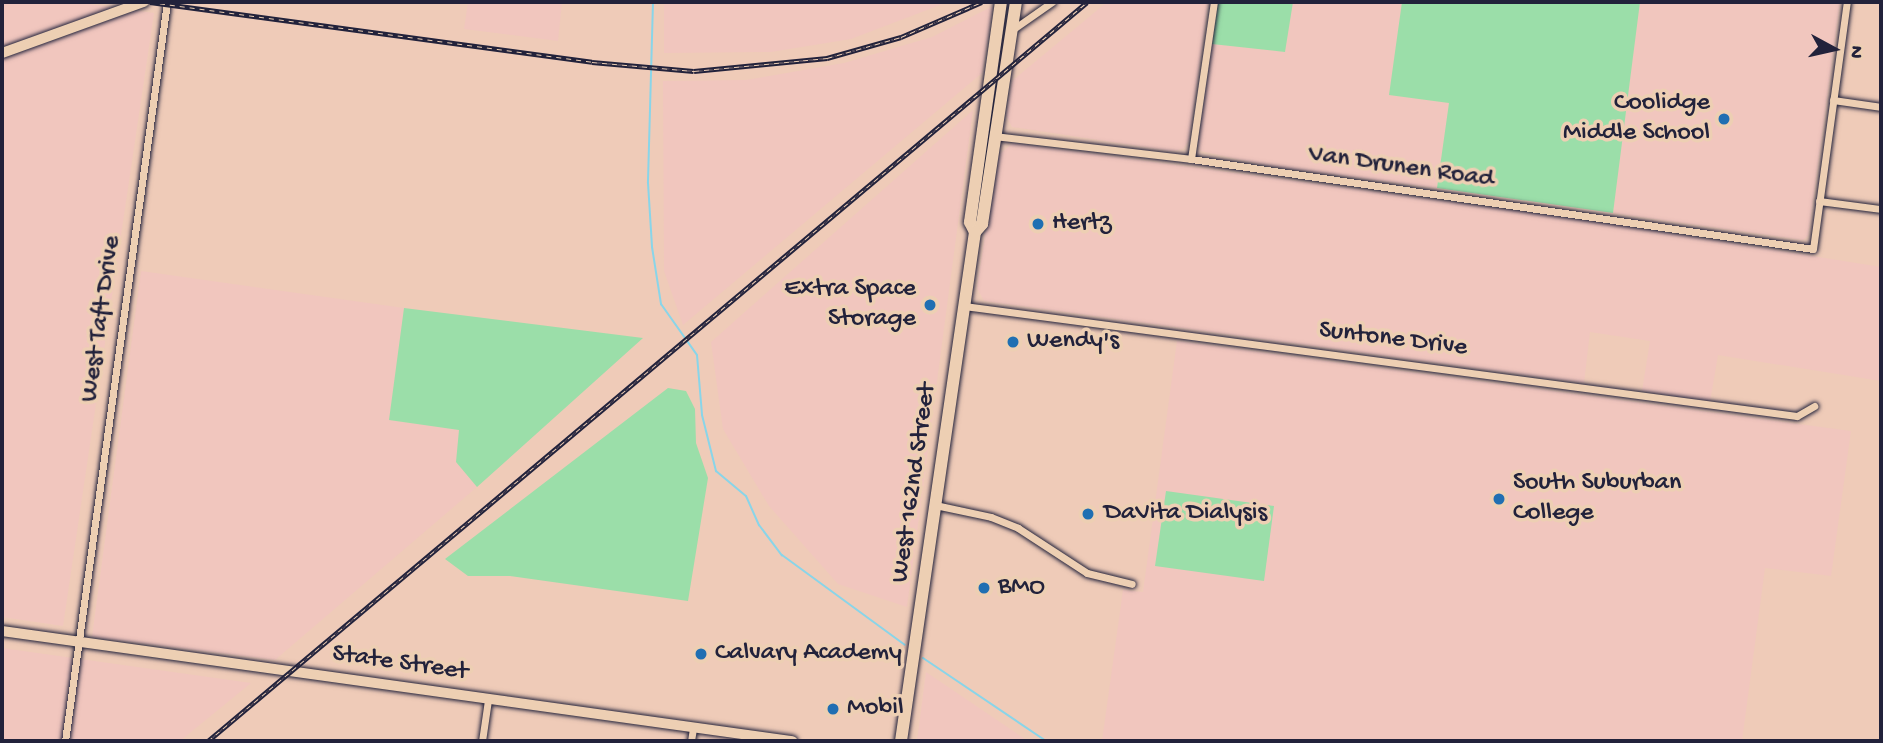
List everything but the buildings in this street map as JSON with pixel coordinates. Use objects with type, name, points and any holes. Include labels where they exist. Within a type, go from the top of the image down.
[{"type":"main road","name":"West 162nd Street","points":[[901,741],[975,232],[970,222],[1001,2]]},
{"type":"main road","name":"West 162nd Street","points":[[975,232],[982,225],[1016,2]]},
{"type":"main road","points":[[997,29],[1012,30]]},
{"type":"street","points":[[2,53],[144,2]]},
{"type":"street","name":"West Taft Drive","points":[[65,741],[167,2]]},
{"type":"street","points":[[1012,30],[1052,2]]},
{"type":"street","points":[[1191,159],[1214,2]]},
{"type":"street","points":[[1847,2],[1819,201],[1881,209]]},
{"type":"street","points":[[1833,100],[1881,107]]},
{"type":"street","name":"Van Drunen Road","points":[[982,137],[996,136],[1191,159],[1813,249],[1819,201]]},
{"type":"street","name":"Suntone Drive","points":[[964,306],[1797,416],[1814,406]]},
{"type":"street","points":[[935,505],[991,517],[1018,528],[1087,573],[1132,584]]},
{"type":"street","name":"State Street","points":[[2,631],[792,741]]},
{"type":"street","points":[[482,741],[488,700]]},
{"type":"street","points":[[691,741],[693,728]]},
{"type":"shaded area","points":[[2,2],[74,2],[154,13],[63,626],[2,617]]},
{"type":"shaded area","points":[[468,2],[562,2],[558,41],[464,29]]},
{"type":"shaded area","points":[[664,2],[948,2],[851,39],[771,52],[664,53]]},
{"type":"shaded area","points":[[1107,2],[1208,2],[1189,140],[1183,149],[1172,151],[1012,127],[1006,115],[1012,81]]},
{"type":"shaded area","points":[[1293,2],[1402,2],[1389,95],[1449,103],[1437,188],[1269,166],[1201,151],[1198,144],[1212,44],[1285,52]]},
{"type":"shaded area","name":"Coolidge Middle School","points":[[1640,2],[1840,2],[1808,236],[1803,240],[1613,213]]},
{"type":"shaded area","points":[[993,6],[982,73],[683,325],[664,271],[663,81],[746,80],[844,63],[932,37]]},
{"type":"shaded area","points":[[973,110],[907,607],[838,584],[769,506],[723,429],[711,342]]},
{"type":"shaded area","points":[[1013,143],[1607,223],[1881,267],[1881,381],[1718,355],[1710,402],[1642,391],[1650,341],[1590,332],[1584,383],[984,301],[977,288],[997,156]]},
{"type":"shaded area","points":[[141,271],[404,308],[389,420],[460,430],[456,462],[477,487],[275,660],[92,637]]},
{"type":"shaded area","name":"South Suburban College","points":[[1177,341],[1851,431],[1831,576],[1765,568],[1742,741],[1102,741],[1123,590],[1143,592]]},
{"type":"shaded area","points":[[2,648],[251,683],[180,741],[2,741]]},
{"type":"shaded area","points":[[926,672],[1028,741],[917,741]]},
{"type":"green space","points":[[1218,2],[1293,2],[1285,52],[1212,44]]},
{"type":"green space","points":[[1402,2],[1640,2],[1613,213],[1437,188],[1449,103],[1389,95]]},
{"type":"green space","points":[[404,308],[643,338],[477,487],[456,462],[459,430],[389,420]]},
{"type":"green space","points":[[668,388],[686,391],[695,409],[696,443],[708,478],[688,601],[510,576],[468,576],[445,559]]},
{"type":"green space","points":[[1166,491],[1274,506],[1264,581],[1155,566]]},
{"type":"waterway","points":[[653,2],[648,183],[652,247],[661,304],[697,355],[702,415],[716,471],[746,496],[759,525],[782,555],[905,645]]},
{"type":"waterway","points":[[923,658],[1046,741]]},
{"type":"railway","points":[[150,2],[592,62],[694,71],[827,58],[901,37],[982,2]]},
{"type":"railway","points":[[208,741],[1087,2]]},
{"type":"place","name":"Coolidge Middle School","points":[[1724,119]]},
{"type":"place","name":"Hertz","points":[[1038,224]]},
{"type":"place","name":"Extra Space Storage","points":[[930,305]]},
{"type":"place","name":"Wendy's","points":[[1013,342]]},
{"type":"place","name":"South Suburban College","points":[[1499,499]]},
{"type":"place","name":"DaVita Dialysis","points":[[1088,514]]},
{"type":"place","name":"BMO","points":[[984,588]]},
{"type":"place","name":"Calvary Academy","points":[[701,654]]},
{"type":"place","name":"Mobil","points":[[833,709]]}]
